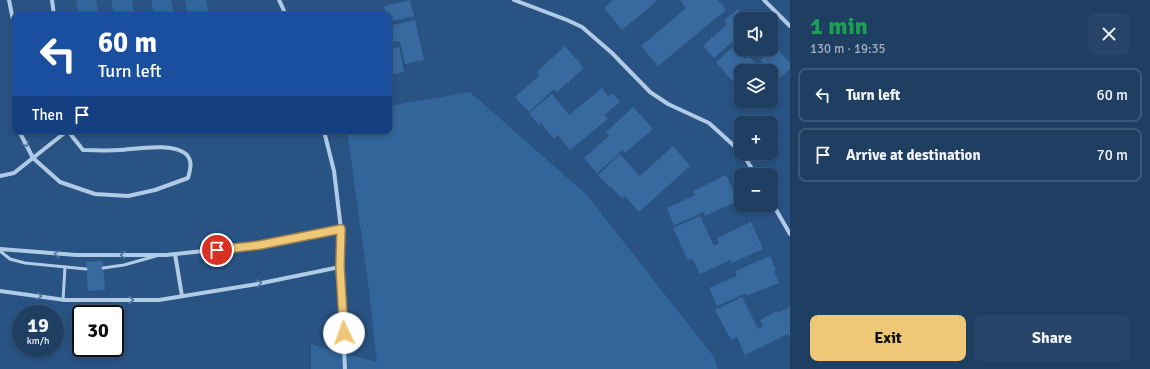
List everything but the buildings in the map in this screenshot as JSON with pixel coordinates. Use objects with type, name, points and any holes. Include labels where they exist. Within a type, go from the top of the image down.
[{"type":"street","points":[[9,0],[12,15]]},
{"type":"street","points":[[52,0],[54,12]]},
{"type":"street","points":[[278,0],[284,12]]},
{"type":"street","points":[[514,0],[582,27],[612,53],[650,92],[668,104],[708,123],[734,145]]},
{"type":"street","points":[[764,0],[790,26]]},
{"type":"street","points":[[21,134],[33,158],[60,182],[95,194],[128,196],[155,190],[188,178],[191,166],[187,155],[177,149],[83,150],[70,134]]},
{"type":"street","points":[[0,176],[14,172],[64,134]]},
{"type":"street","points":[[325,134],[334,171],[341,229],[340,267],[345,369]]},
{"type":"street","points":[[777,212],[790,234]]},
{"type":"street","points":[[0,250],[76,255],[175,254],[260,245],[341,229]]},
{"type":"street","points":[[175,254],[182,296]]},
{"type":"street","points":[[0,290],[63,300],[159,300],[256,284],[340,267]]},
{"type":"lane","points":[[0,250],[10,258],[24,263],[86,269]]},
{"type":"lane","points":[[103,268],[124,265],[157,255]]},
{"type":"lane","points":[[63,300],[65,267]]},
{"type":"shaded area","points":[[76,0],[96,0],[98,12],[78,12]]},
{"type":"shaded area","points":[[111,0],[132,0],[134,12],[113,12]]},
{"type":"shaded area","points":[[151,0],[171,0],[173,12],[153,12]]},
{"type":"shaded area","points":[[185,0],[206,0],[208,12],[187,12]]},
{"type":"shaded area","points":[[470,92],[586,194],[714,357],[718,369],[311,369],[311,342],[313,345],[377,362],[368,283],[346,134],[392,134],[392,105]]},
{"type":"route","points":[[217,250],[260,245],[341,229],[340,267],[344,333]]}]
